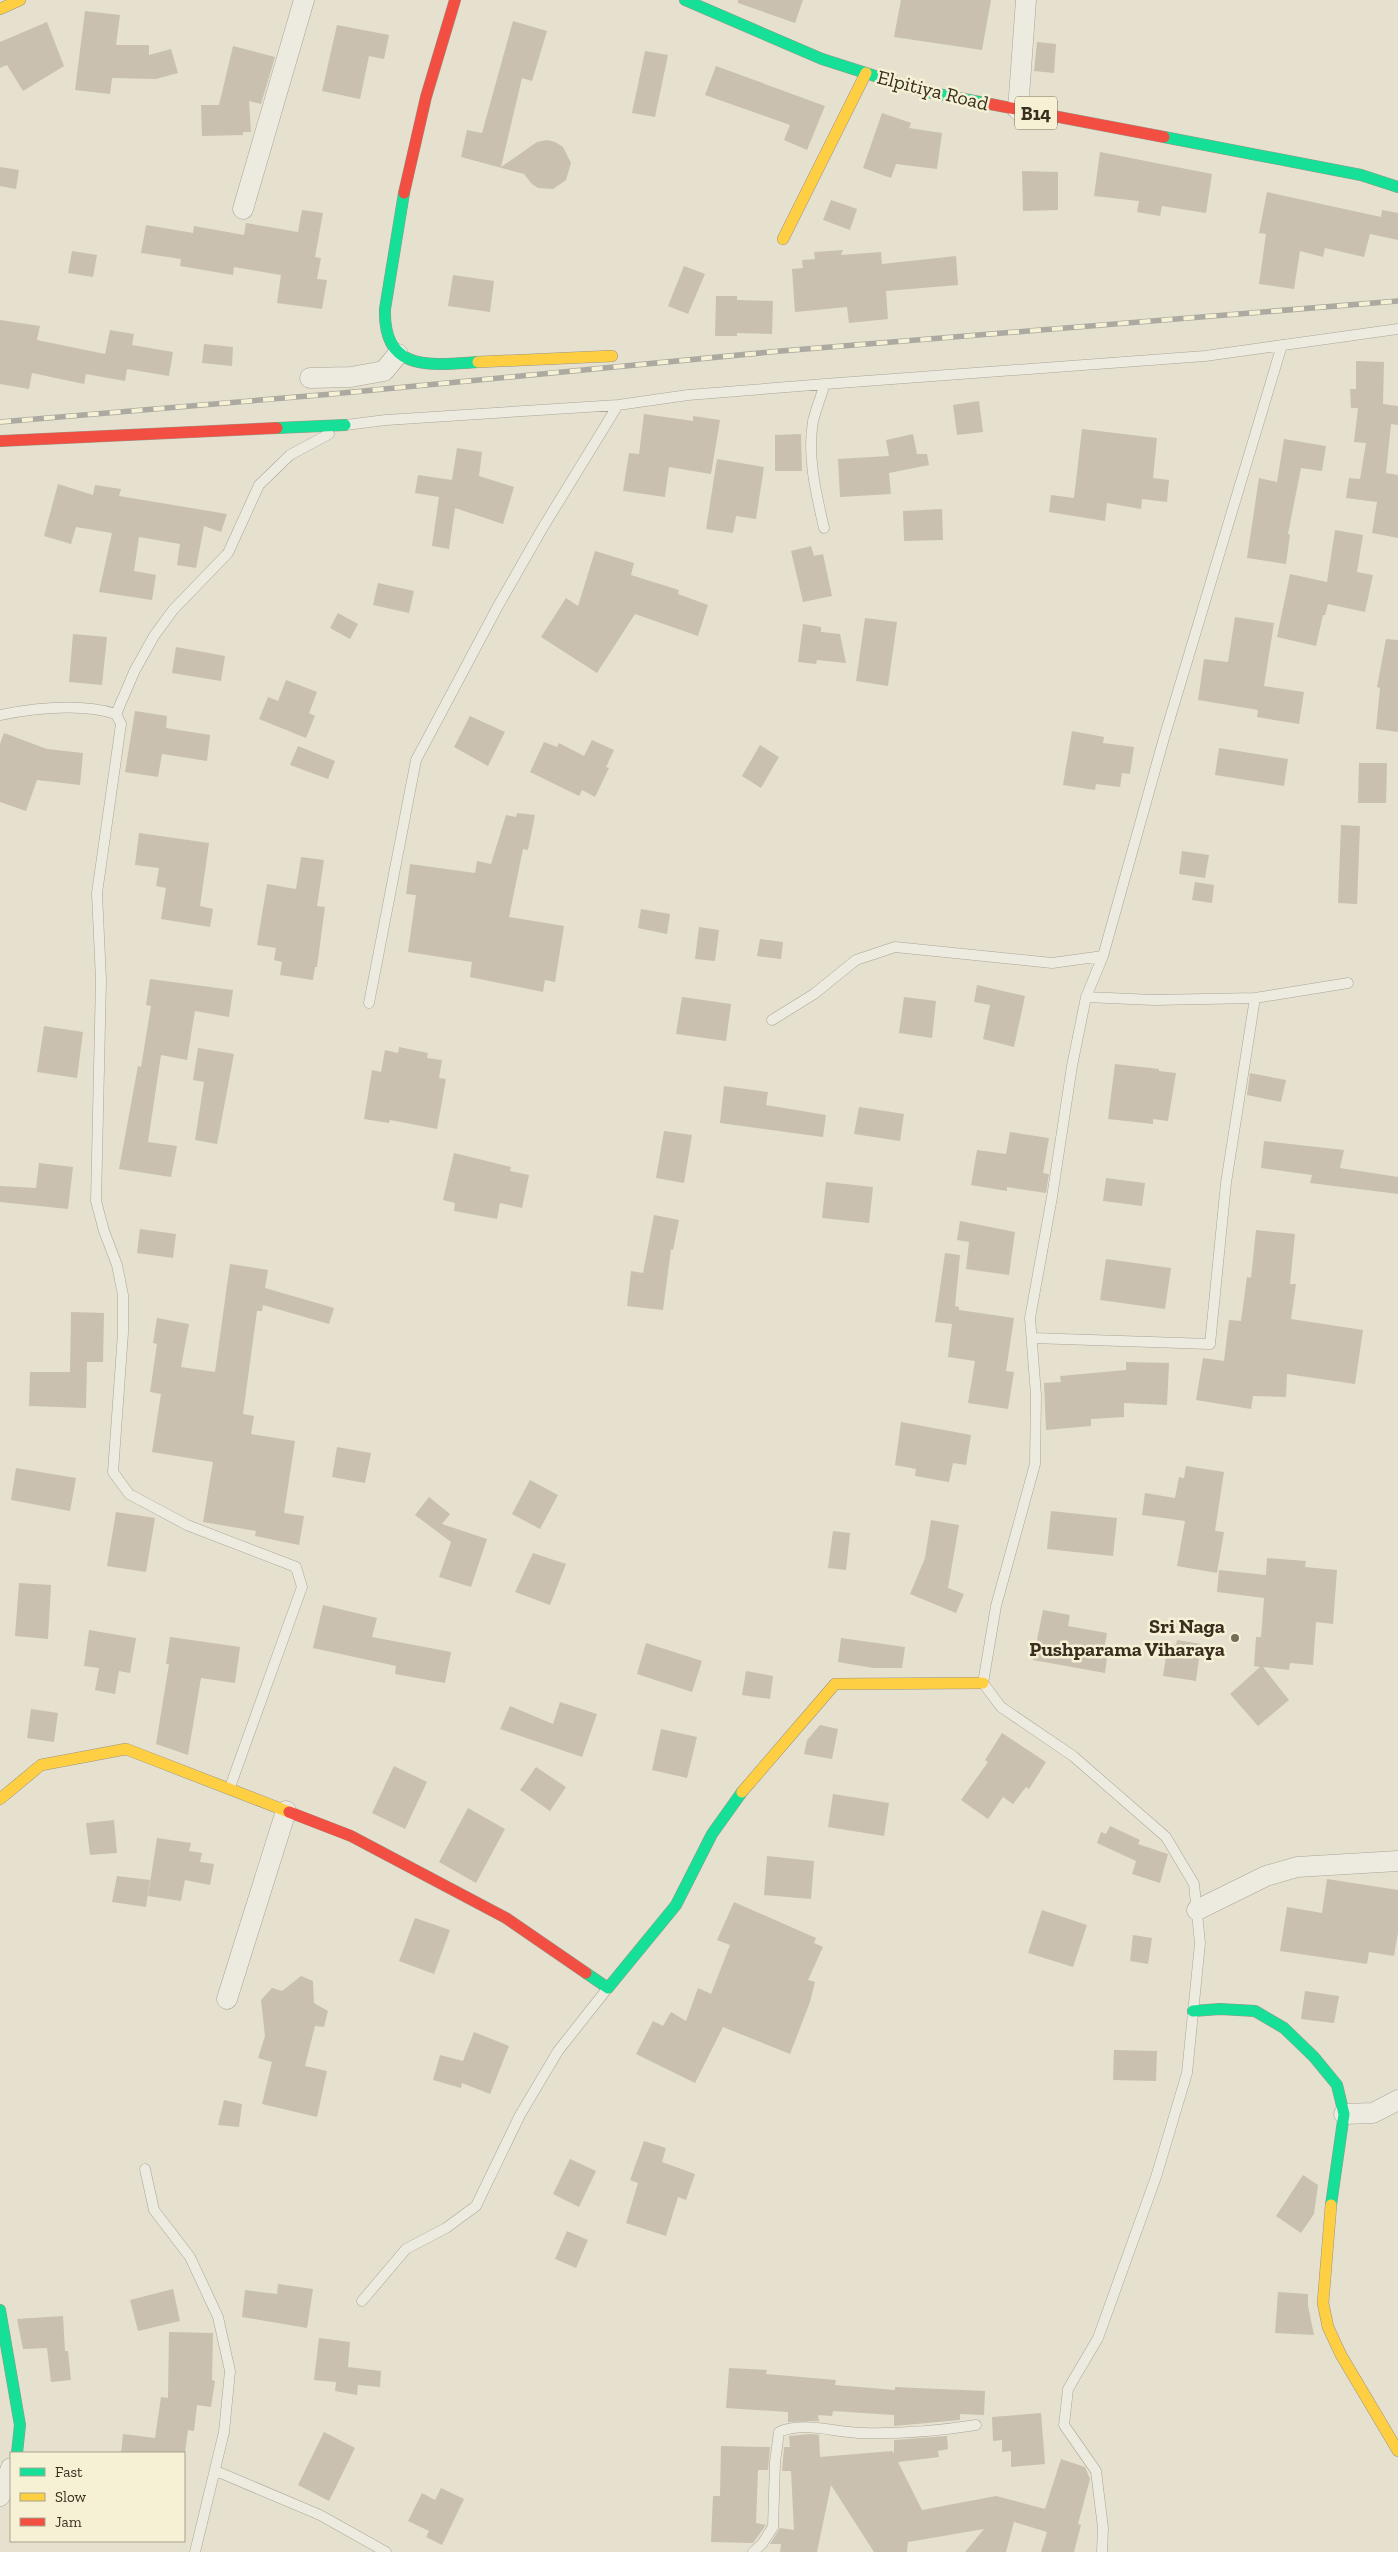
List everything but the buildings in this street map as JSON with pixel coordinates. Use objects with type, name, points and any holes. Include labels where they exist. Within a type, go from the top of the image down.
[{"type":"street","points":[[0,10],[20,0]]},
{"type":"street","points":[[242,209],[304,0]]},
{"type":"street","points":[[455,0],[431,71],[397,228],[385,310],[387,339],[398,354],[425,365],[612,356]]},
{"type":"street","name":"Elpitiya Road","points":[[685,0],[822,59],[922,91],[1361,175],[1398,187]]},
{"type":"street","points":[[1018,110],[1026,0]]},
{"type":"street","points":[[783,239],[866,73]]},
{"type":"street","points":[[310,378],[351,378],[384,371],[398,354]]},
{"type":"street","points":[[0,441],[345,425]]},
{"type":"street","points":[[0,1799],[41,1765],[126,1748],[351,1836],[506,1918],[608,1988],[676,1905],[712,1834],[752,1779],[835,1684],[983,1682]]},
{"type":"street","points":[[227,1999],[286,1812]]},
{"type":"street","points":[[1197,1910],[1266,1876],[1297,1867],[1398,1861]]},
{"type":"street","points":[[1193,2011],[1220,2009],[1255,2011],[1284,2028],[1314,2057],[1337,2085],[1344,2114],[1329,2219],[1324,2303],[1328,2327],[1341,2355],[1398,2451]]},
{"type":"street","points":[[1344,2114],[1373,2113],[1398,2100]]},
{"type":"street","points":[[0,2310],[20,2425],[16,2452]]},
{"type":"street","points":[[0,2496],[10,2471]]},
{"type":"lane","points":[[229,1789],[302,1587],[296,1567],[187,1525],[129,1494],[113,1472],[123,1333],[123,1295],[117,1265],[104,1231],[96,1201],[95,1170],[101,980],[97,893],[121,724],[116,714],[135,670],[154,636],[173,610],[228,553],[259,485],[290,455],[345,425],[386,420],[618,405],[688,396],[825,384],[1205,356],[1398,329]]},
{"type":"lane","points":[[1102,2552],[1103,2528],[1096,2471],[1064,2425],[1068,2389],[1098,2338],[1156,2177],[1187,2073],[1200,1943],[1194,1884],[1166,1838],[1073,1756],[1001,1706],[983,1682],[996,1606],[1035,1464],[1036,1395],[1030,1318],[1052,1197],[1072,1066],[1086,996],[1102,956],[1167,729],[1282,344]]},
{"type":"lane","points":[[824,528],[815,491],[812,460],[813,421],[825,384]]},
{"type":"lane","points":[[369,1003],[416,760],[507,589],[618,405]]},
{"type":"lane","points":[[0,715],[84,708],[116,714]]},
{"type":"lane","points":[[772,1020],[814,994],[856,960],[895,947],[1052,963],[1102,956]]},
{"type":"lane","points":[[1086,996],[1154,1000],[1255,998],[1348,983]]},
{"type":"lane","points":[[1032,1338],[1210,1344],[1226,1183],[1255,998]]},
{"type":"lane","points":[[362,2301],[406,2249],[446,2228],[476,2206],[520,2115],[558,2051],[608,1988]]},
{"type":"lane","points":[[145,2169],[154,2210],[190,2257],[218,2317],[230,2371],[224,2432],[195,2552]]},
{"type":"lane","points":[[754,2552],[762,2544],[773,2527],[775,2462],[779,2432],[793,2426],[862,2433],[931,2432],[976,2425]]},
{"type":"lane","points":[[216,2471],[320,2514],[386,2552]]},
{"type":"railway","points":[[0,422],[332,394],[781,351],[1398,301]]},
{"type":"traffic: fast","points":[[685,0],[822,59],[922,91],[990,104]]},
{"type":"traffic: fast","points":[[1164,137],[1361,175],[1398,187]]},
{"type":"traffic: fast","points":[[404,193],[385,309],[386,330],[392,345],[401,355],[413,361],[443,364],[478,362]]},
{"type":"traffic: fast","points":[[277,428],[345,425]]},
{"type":"traffic: fast","points":[[586,1973],[608,1988],[676,1905],[712,1834],[742,1792]]},
{"type":"traffic: fast","points":[[1193,2011],[1220,2009],[1255,2011],[1284,2028],[1314,2057],[1337,2085],[1344,2114],[1331,2205]]},
{"type":"traffic: fast","points":[[0,2310],[20,2425],[17,2452]]},
{"type":"traffic: slow","points":[[0,9],[20,0]]},
{"type":"traffic: slow","points":[[783,239],[866,73]]},
{"type":"traffic: slow","points":[[478,362],[612,356]]},
{"type":"traffic: slow","points":[[742,1792],[835,1684],[983,1683]]},
{"type":"traffic: slow","points":[[0,1799],[41,1765],[126,1749],[289,1812]]},
{"type":"traffic: slow","points":[[1331,2205],[1323,2303],[1328,2327],[1341,2355],[1398,2451]]},
{"type":"traffic: jam","points":[[404,193],[426,97],[455,0]]},
{"type":"traffic: jam","points":[[990,104],[1164,137]]},
{"type":"traffic: jam","points":[[0,441],[277,428]]},
{"type":"traffic: jam","points":[[289,1812],[351,1836],[506,1918],[586,1973]]},
{"type":"place","name":"Sri Naga Pushparama Viharaya","points":[[1235,1638]]}]
